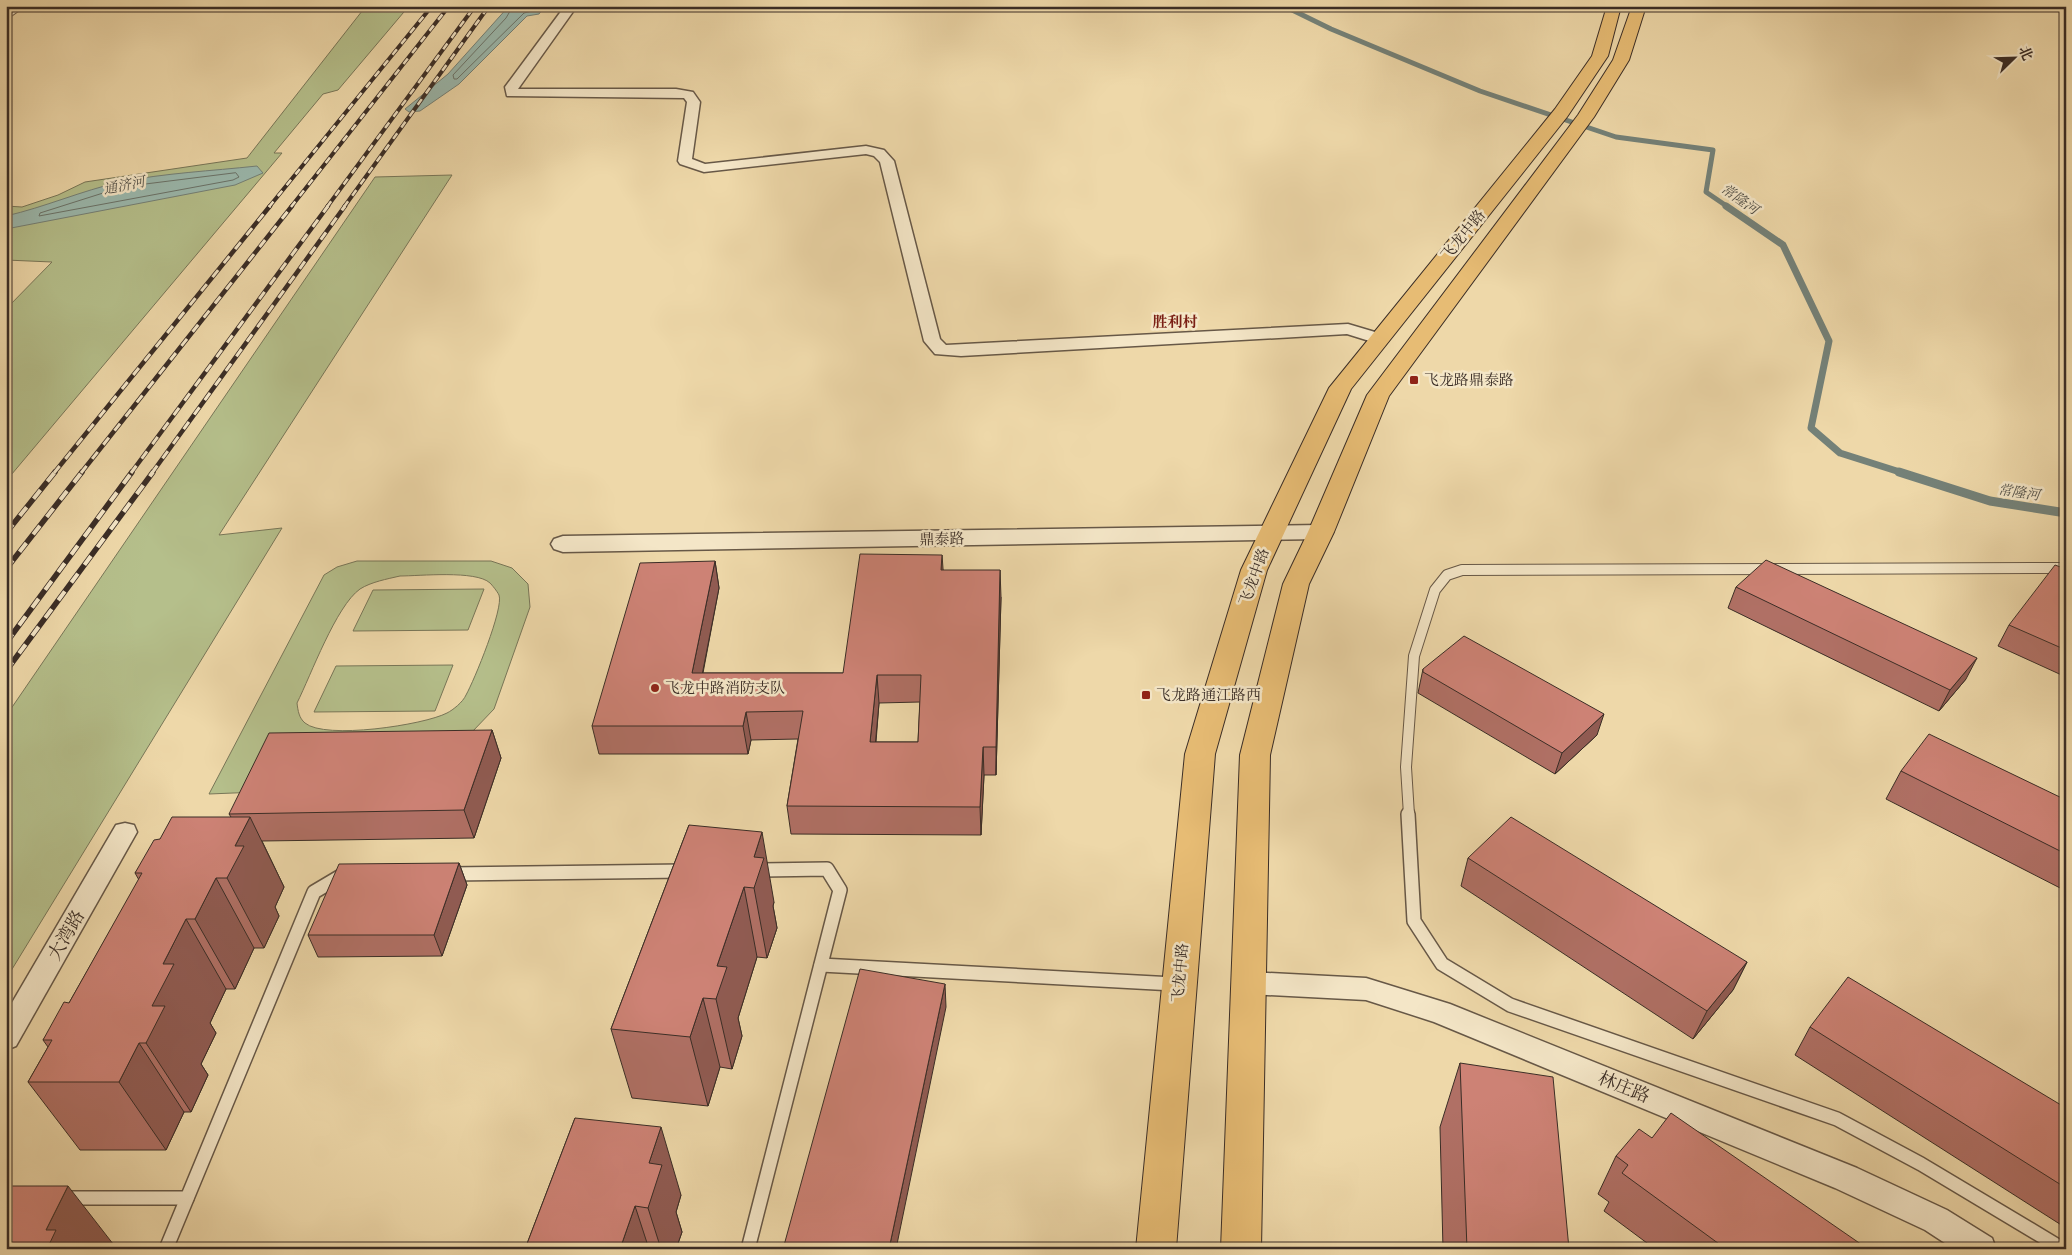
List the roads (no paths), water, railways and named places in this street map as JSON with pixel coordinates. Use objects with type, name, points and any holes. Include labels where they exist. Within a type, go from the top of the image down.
[{"type":"main road","name":"飞龙中路","points":[[1241,1249],[1255,755],[1296,584],[1321,532],[1378,395],[1569,121],[1600,56],[1614,6]]},
{"type":"main road","name":"飞龙中路","points":[[1156,1249],[1200,754],[1254,570],[1340,388],[1379,339],[1621,60],[1639,6]]},
{"type":"street","points":[[571,6],[511,87],[512,93],[688,94],[694,102],[685,161],[704,168],[866,150],[879,153],[887,161],[932,341],[941,350],[971,351],[1348,329],[1379,339]]},
{"type":"street","name":"鼎泰路","points":[[563,544],[1321,532]]},
{"type":"street","name":"大湾路","points":[[6,1038],[125,832]]},
{"type":"street","name":"林庄路","points":[[1249,983],[1366,989],[1440,1012],[1846,1178],[1936,1220],[1981,1249]]},
{"type":"lane","points":[[6,16],[20,6]]},
{"type":"lane","points":[[2063,1249],[1921,1164],[1837,1119],[1510,1004],[1442,964],[1414,921],[1406,767],[1414,656],[1435,590],[1447,575],[1462,570],[2066,568]]},
{"type":"lane","points":[[747,870],[827,869],[840,890],[748,1249]]},
{"type":"lane","points":[[439,874],[698,871]]},
{"type":"lane","points":[[166,1249],[314,892],[340,876],[350,876]]},
{"type":"lane","points":[[821,965],[1179,984]]},
{"type":"lane","points":[[54,1198],[187,1198]]},
{"type":"water","points":[[509,6],[545,6],[539,14],[527,16],[459,84],[420,111],[409,112],[405,109],[448,74]]},
{"type":"water","name":"通济河","points":[[257,166],[263,173],[235,185],[6,229],[6,216],[120,182],[171,174]]},
{"type":"waterway","name":"常隆河","points":[[1284,6],[1331,29],[1480,91],[1616,137],[1713,150],[1706,192],[1728,207]]},
{"type":"waterway","name":"常隆河","points":[[1726,206],[1783,245],[1829,341],[1811,428],[1840,453],[1903,473]]},
{"type":"waterway","name":"常隆河","points":[[1899,472],[1990,501],[2066,513]]},
{"type":"railway","points":[[269,207],[432,6]]},
{"type":"railway","points":[[291,207],[449,6]]},
{"type":"railway","points":[[327,207],[475,6]]},
{"type":"railway","points":[[344,207],[489,6]]},
{"type":"railway","points":[[54,473],[270,206]]},
{"type":"railway","points":[[81,473],[292,206]]},
{"type":"railway","points":[[131,473],[328,206]]},
{"type":"railway","points":[[152,473],[345,206]]},
{"type":"railway","points":[[6,533],[55,472]]},
{"type":"railway","points":[[6,569],[82,472]]},
{"type":"railway","points":[[6,643],[132,472]]},
{"type":"railway","points":[[6,671],[153,472]]},
{"type":"place","name":"飞龙路鼎泰路","points":[[1414,380]]},
{"type":"place","name":"飞龙中路消防支队","points":[[655,688]]},
{"type":"place","name":"飞龙路通江路西","points":[[1146,695]]},
{"type":"district","name":"胜利村","points":[[1175,322]]}]
